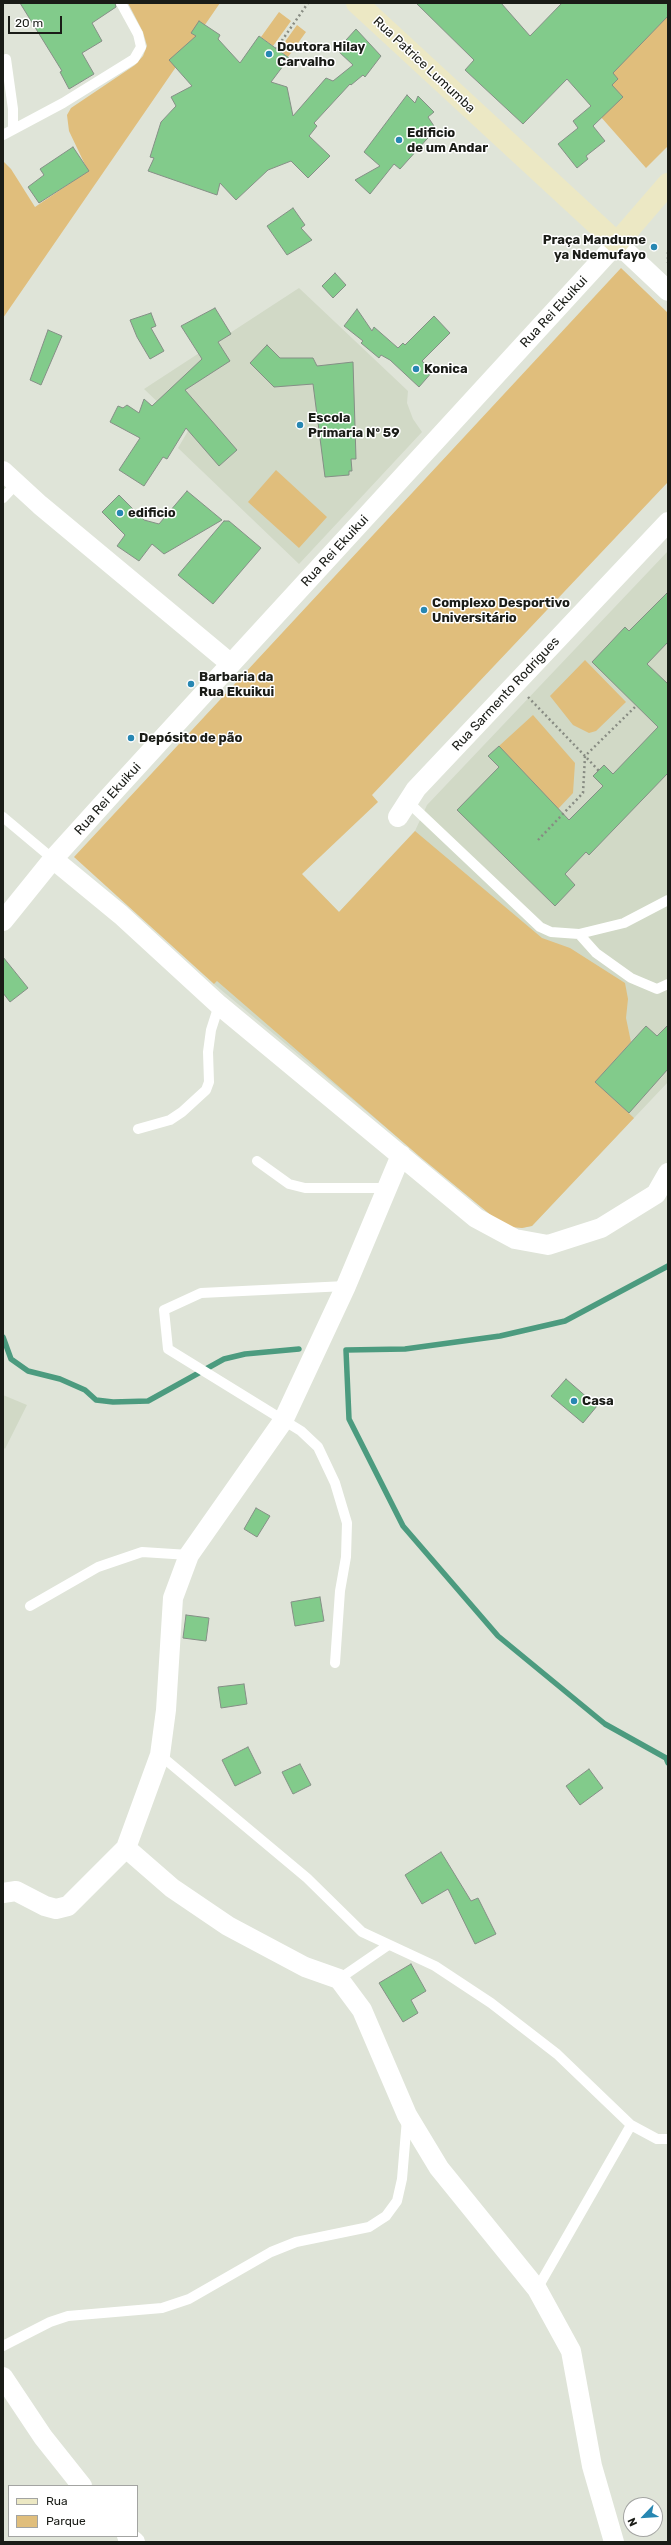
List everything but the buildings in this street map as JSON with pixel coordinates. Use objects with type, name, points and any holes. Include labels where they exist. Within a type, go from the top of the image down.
[{"type":"street","name":"Rua Patrice Lumumba","points":[[357,3],[668,290]]},
{"type":"street","points":[[617,243],[668,184]]},
{"type":"street","name":"Rua Rei Ekuikui","points":[[3,922],[53,859],[617,243]]},
{"type":"street","points":[[10,477],[40,505],[231,664]]},
{"type":"street","name":"Rua Sarmento Rodrigues","points":[[403,810],[416,789],[668,522]]},
{"type":"street","points":[[53,859],[121,915],[219,1005],[476,1218],[515,1239],[548,1245],[601,1228],[656,1194],[668,1173]]},
{"type":"street","points":[[3,1893],[16,1891],[45,1906],[56,1909],[68,1906],[126,1848],[160,1755],[166,1710],[173,1598],[189,1555],[283,1421],[346,1286],[401,1155]]},
{"type":"street","points":[[126,1848],[172,1888],[228,1926],[305,1967],[339,1979],[362,2010],[407,2115],[439,2168],[537,2290],[571,2351],[592,2466],[614,2542]]},
{"type":"street","points":[[3,2377],[43,2437],[81,2485]]},
{"type":"lane","points":[[3,135],[63,103],[134,59],[141,47],[138,34],[121,3]]},
{"type":"lane","points":[[6,59],[13,109],[14,129]]},
{"type":"lane","points":[[3,498],[10,477]]},
{"type":"lane","points":[[403,810],[540,927],[551,932],[579,934],[624,923],[668,900]]},
{"type":"lane","points":[[3,817],[53,859]]},
{"type":"lane","points":[[579,934],[596,953],[631,978],[657,989],[668,984]]},
{"type":"lane","points":[[138,1128],[170,1120],[182,1112],[206,1090],[209,1082],[208,1052],[211,1030],[219,1005]]},
{"type":"lane","points":[[257,1161],[289,1184],[299,1186],[387,1188]]},
{"type":"lane","points":[[336,1663],[340,1591],[346,1557],[347,1523],[335,1483],[318,1448],[301,1431],[283,1421],[205,1370],[168,1349],[164,1310],[201,1292],[346,1286]]},
{"type":"lane","points":[[30,1606],[98,1567],[142,1552],[189,1555]]},
{"type":"lane","points":[[160,1755],[307,1878],[362,1932],[388,1946],[435,1966],[491,2003],[557,2054],[631,2125],[657,2139],[668,2139]]},
{"type":"lane","points":[[339,1979],[388,1946]]},
{"type":"lane","points":[[3,2346],[50,2322],[68,2316],[162,2308],[189,2299],[271,2252],[296,2242],[369,2227],[386,2216],[396,2201],[402,2179],[407,2115]]},
{"type":"lane","points":[[537,2290],[631,2125]]},
{"type":"path","points":[[276,48],[308,3]]},
{"type":"path","points":[[668,252],[668,263]]},
{"type":"path","points":[[515,684],[599,771]]},
{"type":"path","points":[[538,840],[583,793],[585,756],[636,706]]},
{"type":"shaded area","name":"Escola Primaria Nº 59","points":[[299,288],[408,391],[407,403],[413,419],[422,432],[299,564],[178,448],[188,431],[144,389]]},
{"type":"shaded area","points":[[668,551],[668,1082],[532,1226],[522,1228],[492,1216],[214,984],[309,881],[339,912],[415,831],[427,805]]},
{"type":"shaded area","points":[[3,1395],[27,1405],[5,1449],[3,1447]]},
{"type":"green space","points":[[128,3],[220,3],[3,318],[3,161],[11,169],[35,207],[88,171],[69,131],[67,115],[71,108],[135,65],[143,56],[147,46],[143,32]]},
{"type":"green space","points":[[279,12],[291,21],[273,46],[261,37]]},
{"type":"green space","points":[[668,16],[668,146],[646,168],[585,99]]},
{"type":"green space","points":[[297,25],[306,32],[288,57],[279,50]]},
{"type":"green space","name":"Complexo Desportivo Universitário","points":[[621,268],[668,313],[668,482],[372,795],[378,802],[302,874],[339,912],[415,831],[542,938],[570,948],[625,983],[628,999],[626,1018],[631,1042],[595,1082],[634,1118],[532,1226],[522,1228],[510,1227],[492,1216],[419,1156],[217,981],[214,984],[74,857]]},
{"type":"green space","points":[[276,470],[327,517],[299,548],[248,502]]},
{"type":"green space","points":[[585,660],[626,702],[596,731],[589,733],[573,725],[550,696]]},
{"type":"green space","points":[[533,715],[575,763],[573,793],[558,809],[499,746]]},
{"type":"waterway","points":[[668,1266],[565,1321],[500,1336],[405,1349],[346,1350],[349,1419],[403,1526],[498,1636],[605,1724],[666,1758],[668,1763]]},
{"type":"waterway","points":[[3,1337],[11,1359],[28,1371],[60,1379],[85,1390],[96,1400],[113,1402],[148,1401],[224,1359],[245,1354],[299,1349]]},
{"type":"place","name":"Doutora Hilay Carvalho","points":[[269,54]]},
{"type":"place","name":"Edificio de um Andar","points":[[399,140]]},
{"type":"place","name":"Praça Mandume ya Ndemufayo","points":[[654,247]]},
{"type":"place","name":"Konica","points":[[416,369]]},
{"type":"place","name":"Escola Primaria Nº 59","points":[[300,425]]},
{"type":"place","name":"edificio","points":[[120,513]]},
{"type":"place","name":"Complexo Desportivo Universitário","points":[[424,610]]},
{"type":"place","name":"Barbaria da Rua Ekuikui","points":[[191,684]]},
{"type":"place","name":"Depósito de pão","points":[[131,738]]},
{"type":"place","name":"Casa","points":[[574,1401]]}]
